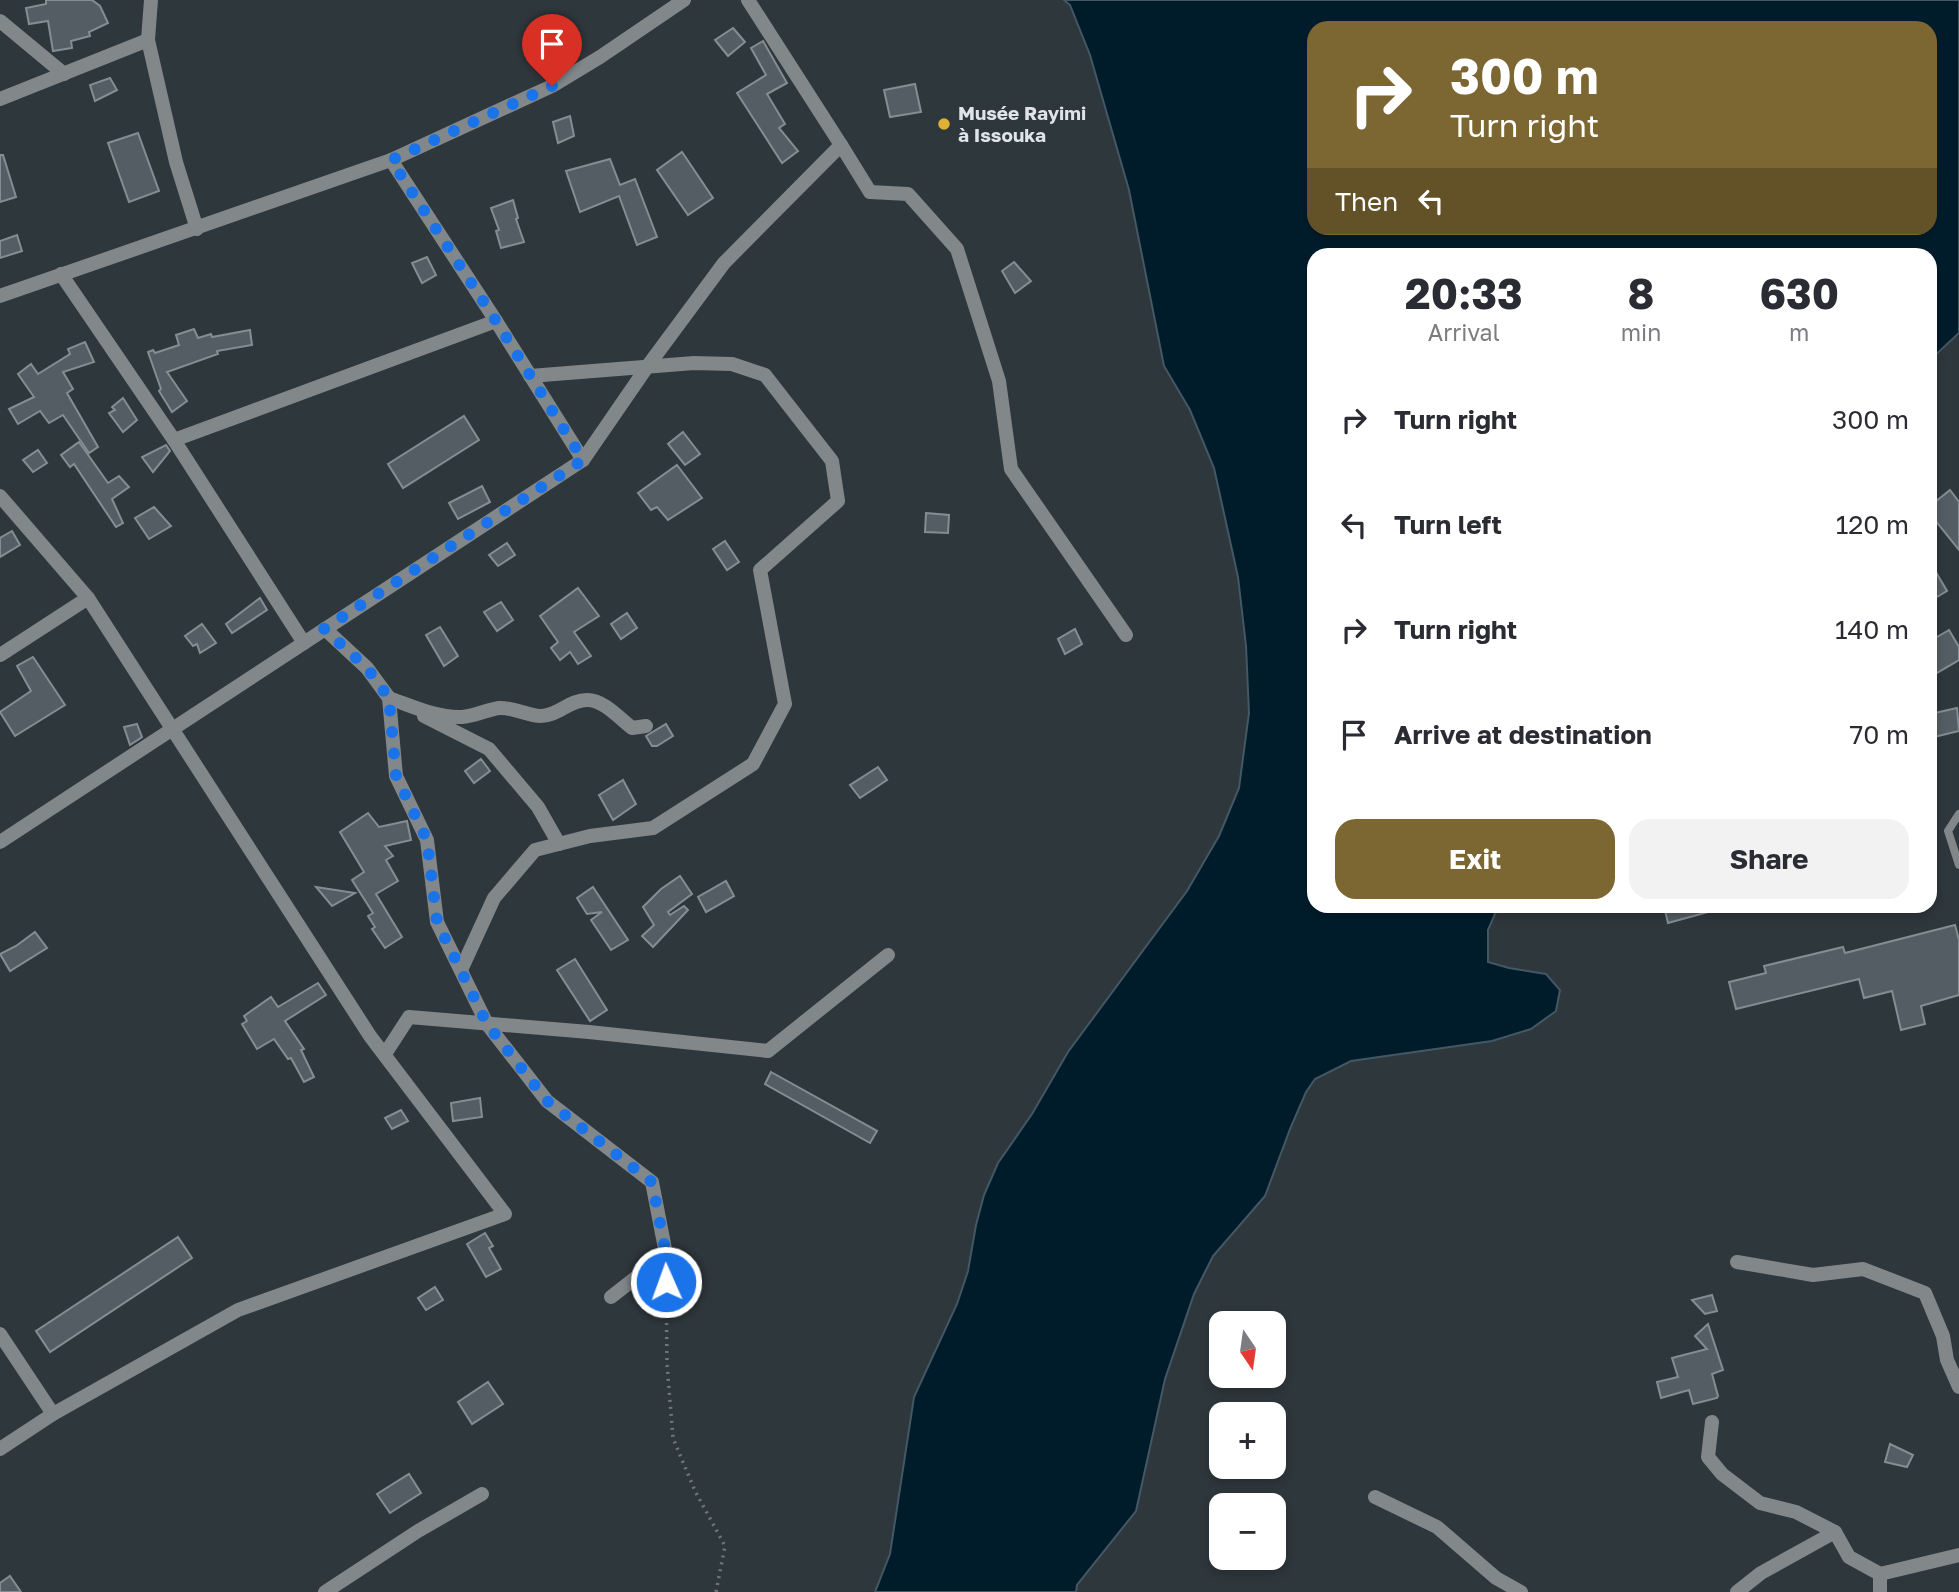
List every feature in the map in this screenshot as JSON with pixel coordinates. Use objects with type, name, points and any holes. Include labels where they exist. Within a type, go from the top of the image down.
[{"type":"street","points":[[151,0],[148,40],[176,162],[197,229]]},
{"type":"street","points":[[0,296],[391,160],[552,86],[684,0]]},
{"type":"street","points":[[748,0],[870,192],[908,194],[957,249],[999,381],[1011,469],[1126,635]]},
{"type":"street","points":[[0,21],[64,74]]},
{"type":"street","points":[[0,99],[148,40]]},
{"type":"street","points":[[0,842],[583,460],[724,263],[841,145]]},
{"type":"street","points":[[391,160],[583,460]]},
{"type":"street","points":[[61,274],[174,440],[304,643]]},
{"type":"street","points":[[174,440],[496,321]]},
{"type":"street","points":[[461,970],[494,898],[535,850],[590,836],[653,828],[753,764],[785,704],[760,570],[838,502],[832,461],[765,375],[732,364],[694,363],[530,376]]},
{"type":"street","points":[[0,496],[88,597],[370,1037],[505,1214],[238,1310],[53,1415],[0,1449]]},
{"type":"street","points":[[0,655],[88,597]]},
{"type":"street","points":[[324,629],[367,668],[389,698],[489,749],[538,807],[559,844]]},
{"type":"street","points":[[389,698],[433,714],[463,717],[499,708],[522,710],[540,716],[552,713],[569,703],[588,700],[607,708],[632,728],[646,726]]},
{"type":"street","points":[[389,698],[396,776],[427,840],[437,922],[487,1024],[547,1101],[652,1182],[666,1254],[611,1297]]},
{"type":"street","points":[[385,1054],[410,1017],[768,1051],[888,955]]},
{"type":"street","points":[[1737,1262],[1814,1275],[1863,1269],[1926,1293],[1943,1336],[1947,1360],[1959,1387]]},
{"type":"street","points":[[0,1334],[53,1415]]},
{"type":"street","points":[[1712,1422],[1709,1457],[1722,1474],[1760,1503],[1796,1512],[1835,1532],[1849,1557],[1880,1574],[1959,1555]]},
{"type":"street","points":[[325,1592],[418,1531],[482,1494]]},
{"type":"street","points":[[1375,1497],[1437,1527],[1496,1578],[1521,1592]]},
{"type":"street","points":[[1737,1592],[1761,1573],[1835,1532]]},
{"type":"street","points":[[1880,1574],[1880,1592]]},
{"type":"lane","points":[[1959,814],[1948,831],[1959,865]]},
{"type":"path","points":[[666,1254],[667,1364],[673,1438],[695,1491],[725,1546],[716,1592]]},
{"type":"water","points":[[1064,0],[1959,0],[1959,333],[1937,353],[1937,248],[1307,248],[1307,913],[1495,913],[1488,930],[1488,962],[1546,974],[1560,990],[1556,1011],[1531,1029],[1492,1041],[1351,1061],[1315,1079],[1306,1092],[1290,1129],[1265,1196],[1213,1256],[1194,1294],[1165,1379],[1136,1511],[1077,1585],[1076,1592],[875,1592],[890,1554],[914,1397],[957,1304],[968,1271],[984,1195],[998,1163],[1032,1114],[1068,1052],[1187,891],[1219,836],[1239,788],[1249,713],[1246,646],[1238,577],[1214,468],[1190,410],[1164,366],[1129,190],[1090,55],[1070,5]]},
{"type":"building","points":[[46,0],[92,0],[100,6],[108,23],[89,32],[90,36],[71,41],[72,48],[53,51],[48,21],[29,24],[26,8],[46,4]]},
{"type":"building","points":[[733,28],[745,42],[728,56],[715,40]]},
{"type":"building","points":[[763,41],[787,83],[767,94],[785,124],[779,128],[798,151],[782,163],[737,93],[766,75],[751,48]]},
{"type":"building","points":[[110,78],[117,90],[95,101],[90,85]]},
{"type":"building","points":[[915,84],[921,112],[890,117],[884,90]]},
{"type":"building","points":[[570,116],[574,136],[558,143],[553,122]]},
{"type":"building","points":[[138,133],[159,191],[129,202],[108,143]]},
{"type":"building","points":[[682,152],[713,198],[688,215],[657,170]]},
{"type":"building","points":[[0,155],[3,155],[16,197],[0,202]]},
{"type":"building","points":[[610,159],[620,185],[635,179],[657,237],[637,245],[619,196],[580,212],[566,171]]},
{"type":"building","points":[[513,200],[524,242],[501,248],[496,231],[499,230],[491,208]]},
{"type":"building","points":[[17,235],[22,251],[0,258],[0,241]]},
{"type":"building","points":[[427,257],[436,275],[422,283],[412,263]]},
{"type":"building","points":[[1014,262],[1031,281],[1015,293],[1002,271]]},
{"type":"building","points":[[194,329],[198,338],[250,330],[252,345],[217,351],[218,354],[167,372],[187,401],[172,412],[159,391],[161,389],[148,352],[153,350],[155,353],[179,345],[176,335]]},
{"type":"building","points":[[85,342],[94,362],[63,372],[73,389],[67,393],[98,447],[89,453],[63,415],[49,423],[40,411],[18,424],[9,409],[34,397],[18,374],[31,364],[38,374],[70,354],[68,349]]},
{"type":"building","points":[[123,398],[137,420],[123,432],[109,413],[115,410],[112,407]]},
{"type":"building","points":[[464,416],[479,440],[403,488],[388,464]]},
{"type":"building","points":[[683,432],[700,454],[685,465],[668,444]]},
{"type":"building","points":[[79,442],[108,483],[119,476],[129,487],[112,499],[123,523],[116,527],[74,464],[70,467],[61,455]]},
{"type":"building","points":[[166,445],[170,451],[153,472],[142,457]]},
{"type":"building","points":[[38,450],[47,463],[33,472],[23,460]]},
{"type":"building","points":[[677,465],[702,498],[668,520],[657,507],[651,510],[638,493]]},
{"type":"building","points":[[482,486],[490,502],[458,519],[449,503]]},
{"type":"building","points":[[1950,490],[1959,502],[1959,550],[1937,523],[1937,500]]},
{"type":"building","points":[[154,507],[171,526],[149,539],[135,518]]},
{"type":"building","points":[[926,513],[949,515],[948,533],[925,532]]},
{"type":"building","points":[[12,531],[20,545],[0,557],[0,538]]},
{"type":"building","points":[[725,541],[739,562],[727,570],[713,549]]},
{"type":"building","points":[[507,543],[515,555],[498,566],[489,555]]},
{"type":"building","points":[[1937,574],[1947,591],[1937,597]]},
{"type":"building","points":[[578,588],[599,616],[574,632],[591,656],[578,664],[570,652],[560,660],[551,648],[558,642],[540,616]]},
{"type":"building","points":[[260,598],[267,610],[232,633],[226,624]]},
{"type":"building","points":[[501,602],[513,620],[497,631],[484,612]]},
{"type":"building","points":[[627,613],[637,628],[621,639],[611,624]]},
{"type":"building","points":[[202,624],[216,643],[200,653],[197,644],[193,646],[185,636]]},
{"type":"building","points":[[440,627],[458,656],[444,666],[426,635]]},
{"type":"building","points":[[1075,629],[1082,644],[1065,654],[1058,639]]},
{"type":"building","points":[[1949,630],[1959,647],[1959,660],[1937,673],[1937,637]]},
{"type":"building","points":[[33,657],[65,705],[15,736],[0,712],[31,691],[17,666]]},
{"type":"building","points":[[1957,708],[1959,731],[1937,736],[1937,712]]},
{"type":"building","points":[[137,724],[142,737],[130,745],[124,727]]},
{"type":"building","points":[[666,724],[673,736],[657,746],[652,746],[646,736]]},
{"type":"building","points":[[481,759],[490,771],[474,783],[465,771]]},
{"type":"building","points":[[878,767],[887,780],[860,798],[850,785]]},
{"type":"building","points":[[623,780],[636,804],[613,820],[599,795]]},
{"type":"building","points":[[368,813],[379,827],[407,821],[411,840],[385,846],[393,856],[386,860],[398,881],[376,894],[402,937],[385,948],[372,929],[375,927],[368,916],[373,913],[352,880],[364,872],[340,832]]},
{"type":"building","points":[[680,876],[692,894],[668,912],[670,915],[684,906],[688,910],[653,947],[642,936],[654,925],[643,907],[661,889]]},
{"type":"building","points":[[726,881],[734,896],[706,912],[698,897]]},
{"type":"building","points":[[316,887],[355,893],[332,906]]},
{"type":"building","points":[[593,887],[628,940],[611,950],[591,920],[602,912],[587,914],[577,898]]},
{"type":"building","points":[[1666,913],[1705,913],[1668,923]]},
{"type":"building","points":[[1955,925],[1959,940],[1959,995],[1921,1006],[1925,1024],[1901,1030],[1892,991],[1864,998],[1859,979],[1736,1009],[1729,982],[1766,973],[1764,966],[1843,947],[1845,953]]},
{"type":"building","points":[[35,932],[47,948],[10,971],[0,954]]},
{"type":"building","points":[[575,959],[607,1010],[590,1021],[557,970]]},
{"type":"building","points":[[318,983],[326,995],[285,1021],[304,1049],[301,1050],[314,1077],[304,1082],[291,1058],[288,1059],[274,1039],[257,1049],[242,1024],[247,1021],[244,1016],[271,997],[278,1007]]},
{"type":"building","points":[[771,1072],[877,1131],[870,1143],[765,1084]]},
{"type":"building","points":[[480,1098],[482,1117],[453,1121],[451,1103]]},
{"type":"building","points":[[401,1110],[408,1121],[392,1129],[385,1118]]},
{"type":"building","points":[[485,1233],[493,1246],[489,1248],[501,1269],[486,1277],[467,1244]]},
{"type":"building","points":[[178,1237],[192,1258],[50,1352],[36,1331]]},
{"type":"building","points":[[435,1287],[443,1300],[426,1310],[418,1298]]},
{"type":"building","points":[[1712,1295],[1717,1311],[1705,1314],[1692,1300]]},
{"type":"building","points":[[1708,1324],[1723,1370],[1712,1374],[1717,1398],[1693,1404],[1689,1390],[1661,1398],[1657,1382],[1678,1377],[1672,1358],[1707,1349],[1695,1336]]},
{"type":"building","points":[[488,1382],[503,1404],[472,1424],[458,1402]]},
{"type":"building","points":[[1890,1444],[1913,1455],[1907,1467],[1885,1462]]},
{"type":"building","points":[[409,1474],[421,1493],[390,1513],[377,1494]]},
{"type":"building","points":[[10,1576],[21,1592],[0,1592],[0,1583]]},
{"type":"place","name":"Musée Rayimi à Issouka","points":[[944,124]]},
{"type":"route","points":[[552,86],[391,160],[583,460],[324,629],[367,668],[389,698],[396,776],[427,840],[437,922],[487,1024],[547,1101],[652,1182],[666,1254],[666,1282]]}]
